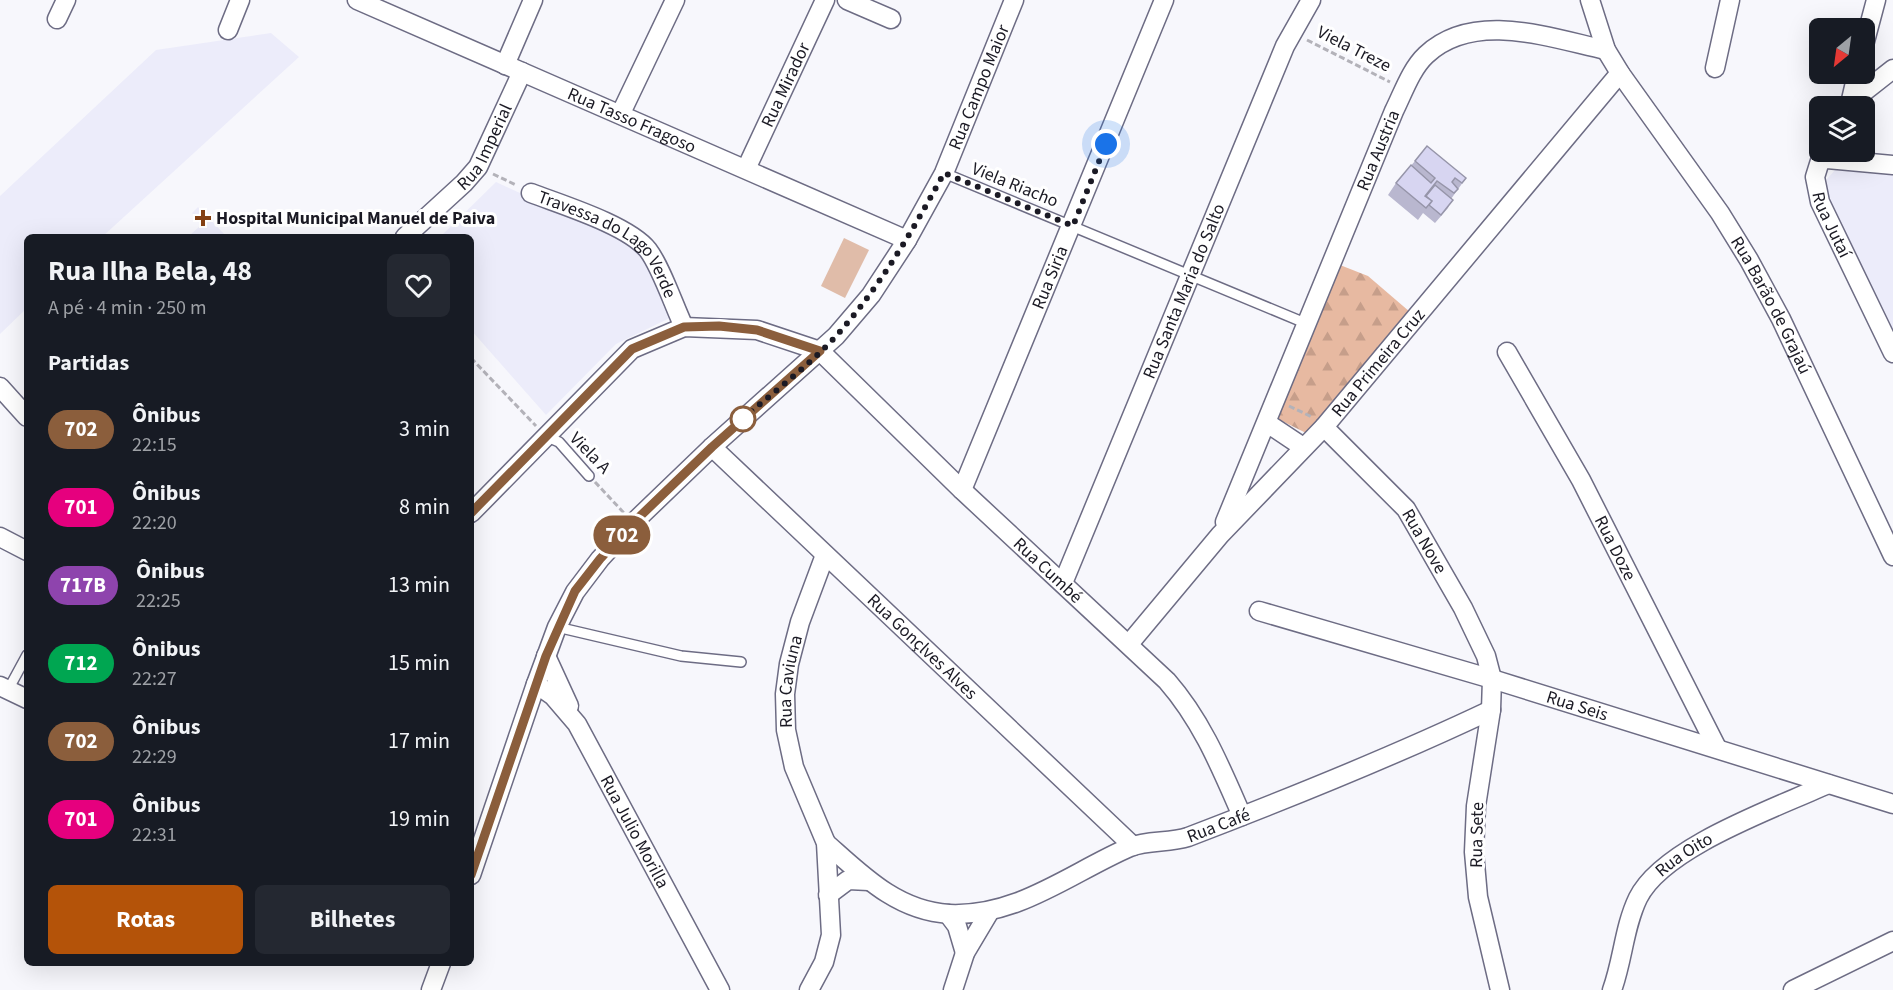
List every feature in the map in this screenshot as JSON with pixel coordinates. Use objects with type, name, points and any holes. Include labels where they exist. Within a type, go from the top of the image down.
[{"type":"street","points":[[57,20],[66,0]]},
{"type":"street","points":[[228,30],[240,0]]},
{"type":"street","name":"Rua Tasso Fragoso","points":[[357,0],[381,5],[513,68],[621,113],[907,240]]},
{"type":"street","name":"Rua Imperial","points":[[408,234],[464,183],[478,166],[513,68],[533,0]]},
{"type":"street","points":[[621,113],[675,0]]},
{"type":"street","name":"Rua Mirador","points":[[746,169],[825,0]]},
{"type":"street","points":[[847,0],[891,19]]},
{"type":"street","name":"Rua Campo Maior","points":[[474,866],[546,656],[575,591],[633,523],[712,447],[820,351],[871,295],[907,240],[944,173],[1013,0]]},
{"type":"street","name":"Rua Siria","points":[[962,490],[1073,226],[1164,0]]},
{"type":"street","name":"Rua Santa Maria do Salto","points":[[1063,583],[1292,33],[1311,0]]},
{"type":"street","name":"Rua Barão de Grajaú","points":[[1590,0],[1606,50],[1620,73],[1720,213],[1749,260],[1780,319],[1893,556]]},
{"type":"street","points":[[1714,68],[1730,0]]},
{"type":"street","points":[[1871,18],[1876,0]]},
{"type":"street","name":"Rua Austria","points":[[1220,535],[1270,416],[1305,323],[1405,90],[1425,56],[1458,36],[1496,30],[1606,50]]},
{"type":"street","points":[[1860,96],[1893,69]]},
{"type":"street","name":"Rua Primeira Cruz","points":[[1129,644],[1220,535],[1302,447],[1324,427],[1620,73]]},
{"type":"street","name":"Rua Jutaí","points":[[1820,162],[1815,188],[1893,353]]},
{"type":"street","name":"Rua Jutaí","points":[[1875,162],[1893,165]]},
{"type":"street","name":"Travessa do Lago Verde","points":[[531,193],[620,230],[649,251],[684,327]]},
{"type":"street","points":[[474,510],[632,349],[684,327],[757,330],[820,351]]},
{"type":"street","name":"Rua Cumbé","points":[[820,351],[962,490],[1167,681],[1188,705],[1220,764],[1242,816]]},
{"type":"street","name":"Rua Doze","points":[[1507,352],[1581,480],[1717,748]]},
{"type":"street","points":[[0,387],[24,414]]},
{"type":"street","points":[[1270,416],[1302,447]]},
{"type":"street","name":"Rua Nove","points":[[1324,427],[1406,509],[1463,608],[1486,656],[1492,679]]},
{"type":"street","name":"Rua Gonçlves Alves","points":[[712,447],[1134,846]]},
{"type":"street","points":[[0,537],[24,549]]},
{"type":"street","name":"Rua Caviuna","points":[[813,986],[824,962],[831,935],[826,843],[794,767],[786,730],[785,694],[789,664],[800,622],[825,555]]},
{"type":"street","name":"Rua Seis","points":[[1260,610],[1492,679],[1893,804]]},
{"type":"street","points":[[546,656],[577,724]]},
{"type":"street","name":"Rua Sete","points":[[1492,679],[1491,710],[1476,806],[1474,852],[1478,897],[1500,990]]},
{"type":"street","name":"Rua Julio Morilla","points":[[536,684],[553,696],[577,724],[720,990]]},
{"type":"street","points":[[4,688],[24,698]]},
{"type":"street","name":"Rua Café","points":[[990,911],[1041,894],[1095,863],[1134,846],[1179,840],[1430,740],[1491,710]]},
{"type":"street","name":"Rua Oito","points":[[1615,989],[1630,918],[1639,895],[1653,875],[1696,844],[1828,784]]},
{"type":"street","name":"Rua Caviuna","points":[[826,843],[869,881],[891,897],[913,907],[948,914],[990,911]]},
{"type":"street","points":[[828,895],[848,880],[869,881]]},
{"type":"street","points":[[953,990],[965,954],[990,911]]},
{"type":"street","points":[[948,914],[957,926],[965,954]]},
{"type":"street","points":[[1793,990],[1893,941]]},
{"type":"street","points":[[431,990],[440,966]]},
{"type":"lane","name":"Viela Riacho","points":[[944,173],[1305,323]]},
{"type":"lane","name":"Viela A","points":[[545,436],[559,442],[589,476]]},
{"type":"lane","points":[[557,627],[681,656],[741,662]]},
{"type":"lane","points":[[4,688],[24,659]]},
{"type":"path","name":"Viela Treze","points":[[1292,33],[1405,90]]},
{"type":"path","name":"Travessa do Lago Verde","points":[[478,166],[531,193]]},
{"type":"path","name":"Viela A","points":[[474,361],[545,436]]},
{"type":"path","points":[[1270,416],[1286,405],[1308,413],[1324,427]]},
{"type":"path","name":"Viela A","points":[[589,476],[633,523]]},
{"type":"shaded area","points":[[271,33],[299,57],[105,234],[24,234],[24,311],[0,334],[0,196],[156,50]]},
{"type":"shaded area","points":[[1835,170],[1893,175],[1893,335],[1824,189],[1827,179]]},
{"type":"shaded area","points":[[496,182],[648,252],[674,316],[616,344],[546,415],[474,333],[474,234],[443,234]]},
{"type":"shaded area","name":"Hospital Municipal Manuel de Paiva","points":[[198,207],[224,234],[191,234],[202,224],[192,213]]},
{"type":"shaded area","points":[[844,238],[869,250],[845,298],[821,286]]},
{"type":"green space","points":[[1340,265],[1368,276],[1410,312],[1308,434],[1274,417]]},
{"type":"building","points":[[1427,146],[1466,178],[1462,183],[1455,178],[1452,182],[1458,189],[1454,193],[1437,181],[1425,196],[1432,201],[1426,208],[1396,183],[1411,165],[1431,183],[1435,178],[1415,161]]},
{"type":"building","points":[[1435,185],[1453,200],[1441,215],[1429,205],[1432,201],[1426,196]]},
{"type":"bus line","name":"702","points":[[474,509],[632,349],[684,327],[719,326],[757,330],[820,351],[712,447],[633,523],[575,591],[546,656],[474,866]]},
{"type":"place","name":"Hospital Municipal Manuel de Paiva","points":[[203,218]]},
{"type":"route","points":[[743,419],[739,422],[837,336],[871,295],[907,240],[944,173],[1073,226],[1106,144]]}]
